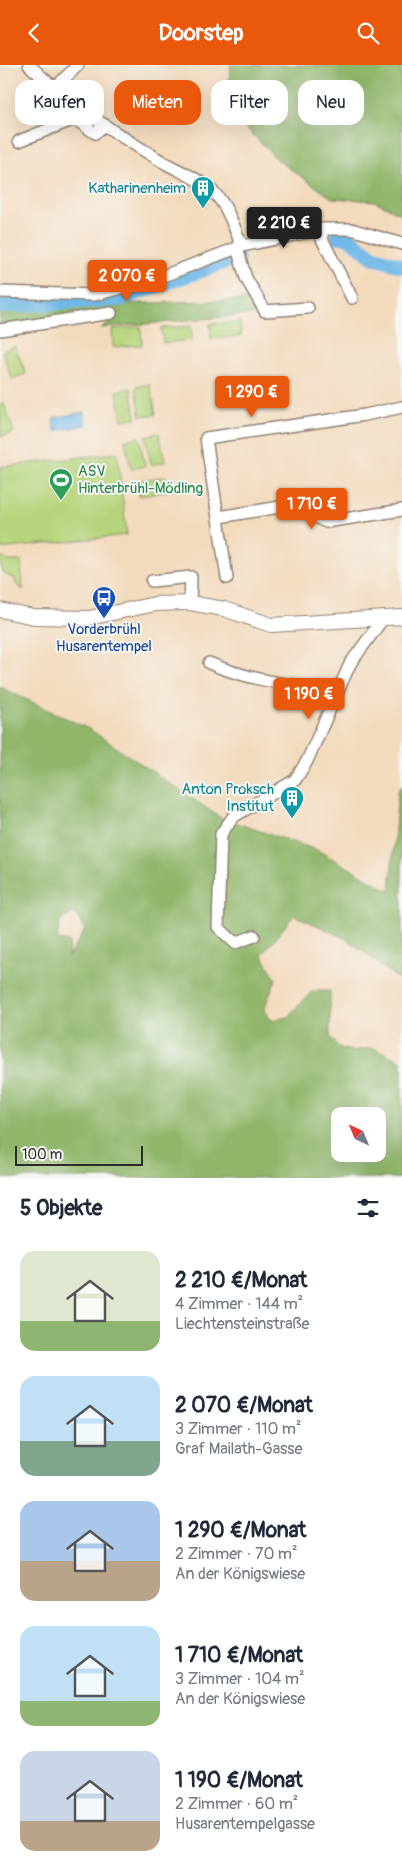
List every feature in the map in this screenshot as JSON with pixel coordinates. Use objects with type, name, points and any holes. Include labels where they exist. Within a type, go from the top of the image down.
[{"type":"main road","points":[[0,610],[34,617],[89,619],[156,604],[190,603],[224,609],[272,625],[382,620],[402,617]]},
{"type":"street","points":[[30,65],[45,80]]},
{"type":"street","points":[[63,80],[78,65]]},
{"type":"street","points":[[18,141],[75,119],[95,133],[105,125],[211,190],[222,203],[239,251],[246,278],[265,311],[308,308]]},
{"type":"street","points":[[322,229],[322,239],[352,298]]},
{"type":"street","points":[[0,292],[94,295],[150,281],[239,251],[322,229],[351,229],[402,244]]},
{"type":"street","points":[[0,330],[111,313]]},
{"type":"street","points":[[227,578],[206,438],[365,415],[402,407]]},
{"type":"street","points":[[219,517],[292,505],[326,522],[402,510]]},
{"type":"street","points":[[152,581],[191,577],[190,603]]},
{"type":"street","points":[[254,936],[235,943],[218,927],[221,834],[233,817],[295,780],[307,761],[350,664],[382,620]]},
{"type":"street","points":[[209,663],[260,680],[337,692]]},
{"type":"green space","points":[[229,65],[402,65],[402,215],[375,201],[332,198],[279,161],[243,125],[288,125],[288,80],[228,80],[231,67]]},
{"type":"green space","points":[[247,300],[256,314],[101,328],[117,318],[87,315],[0,325],[0,301],[113,304]]},
{"type":"green space","points":[[240,322],[241,336],[211,339],[210,324]]},
{"type":"green space","points":[[191,326],[192,340],[163,343],[161,328]]},
{"type":"green space","points":[[141,327],[142,345],[113,347],[112,329]]},
{"type":"green space","points":[[15,346],[26,374],[12,379],[2,351]]},
{"type":"green space","points":[[150,384],[156,414],[141,416],[136,387]]},
{"type":"green space","points":[[131,388],[136,418],[122,420],[117,391]]},
{"type":"green space","points":[[4,404],[14,432],[1,437],[0,405]]},
{"type":"green space","points":[[159,433],[165,462],[151,465],[145,436]]},
{"type":"green space","points":[[139,437],[145,466],[131,469],[125,440]]},
{"type":"green space","name":"ASV Hinterbrühl-Mödling","points":[[117,453],[127,535],[0,549],[0,467]]},
{"type":"green space","points":[[166,476],[168,491],[139,496],[137,481]]},
{"type":"green space","points":[[0,556],[8,561],[21,561],[23,590],[16,584],[14,578],[2,571]]},
{"type":"green space","points":[[0,687],[89,729],[221,818],[317,850],[390,891],[398,791],[402,786],[402,982],[347,939],[294,915],[262,955],[276,979],[264,1009],[271,1020],[287,1017],[313,991],[330,991],[330,1036],[338,1047],[351,1051],[373,1048],[402,1061],[402,1178],[0,1178]],"holes":[[[75,912],[85,930],[68,957],[69,942],[57,940],[60,920]]]},
{"type":"water","points":[[84,412],[87,425],[55,431],[53,418]]},
{"type":"waterway","points":[[338,236],[348,237],[373,257],[402,266]]},
{"type":"waterway","points":[[0,306],[120,299],[237,258]]},
{"type":"place","name":"Katharinenheim","points":[[203,209]]},
{"type":"place","name":"ASV Hinterbrühl-Mödling","points":[[61,501]]},
{"type":"place","name":"Vorderbrühl Husarentempel","points":[[104,619]]},
{"type":"place","name":"Anton Proksch Institut","points":[[292,819]]}]
